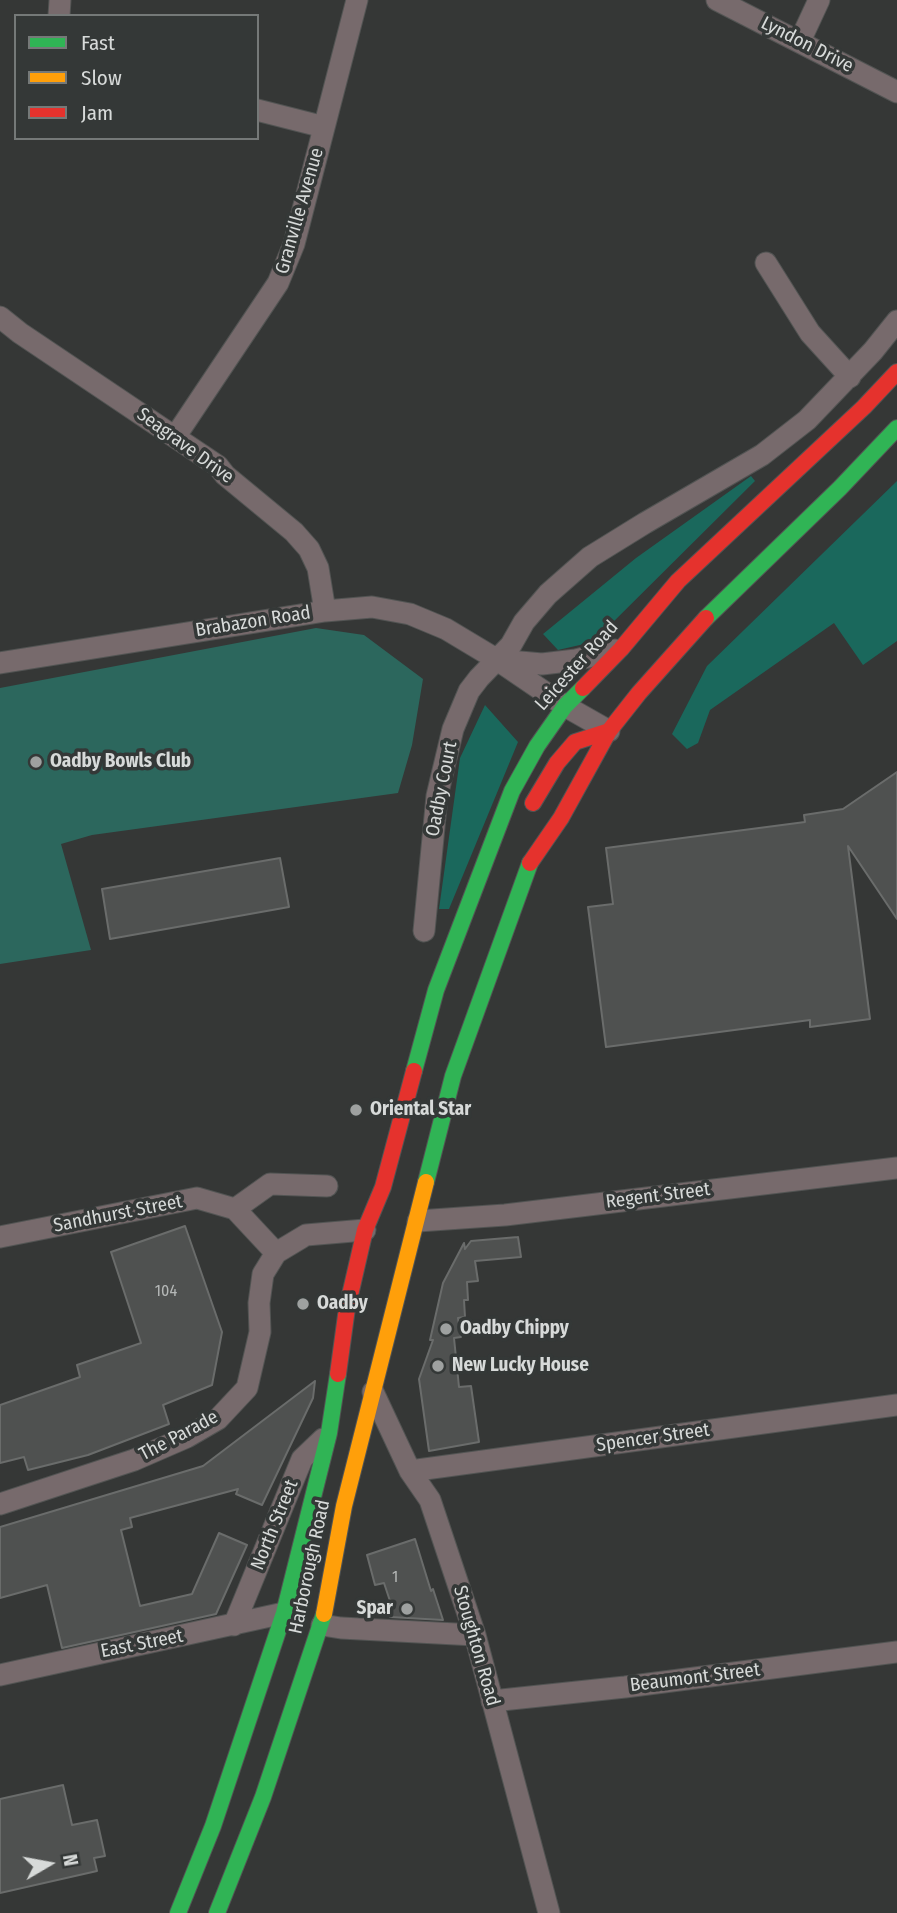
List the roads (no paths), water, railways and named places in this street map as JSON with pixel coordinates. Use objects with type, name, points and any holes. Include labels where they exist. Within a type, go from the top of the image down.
[{"type":"highway","name":"Leicester Road","points":[[372,1229],[436,990],[512,791],[537,746],[565,706],[621,649],[678,581],[864,407],[897,372]]},
{"type":"highway","points":[[491,924],[532,858],[561,818],[608,731],[709,614],[840,488],[897,428]]},
{"type":"highway","points":[[752,551],[840,488]]},
{"type":"highway","points":[[565,706],[598,703]]},
{"type":"highway","points":[[524,818],[557,763],[575,743],[608,731]]},
{"type":"highway","points":[[436,990],[506,852]]},
{"type":"highway","points":[[393,1241],[411,1222],[453,1076],[532,858]]},
{"type":"highway","points":[[372,1229],[391,1212]]},
{"type":"highway","name":"Harborough Road","points":[[178,1913],[303,1619],[344,1506],[411,1222]]},
{"type":"highway","name":"Harborough Road","points":[[217,1913],[263,1797],[303,1619],[347,1308],[372,1229]]},
{"type":"highway","points":[[330,1433],[350,1414]]},
{"type":"street","name":"Granville Avenue","points":[[175,437],[278,283],[294,244],[357,0]]},
{"type":"street","name":"Lyndon Drive","points":[[717,0],[897,92]]},
{"type":"street","points":[[800,41],[819,0]]},
{"type":"street","points":[[259,111],[324,127]]},
{"type":"street","points":[[766,263],[810,333],[850,377]]},
{"type":"street","name":"Seagrave Drive","points":[[0,317],[218,466],[225,475],[294,532],[309,549],[318,568],[325,611]]},
{"type":"street","name":"Oadby Court","points":[[425,931],[437,796],[453,729],[469,691],[511,645],[524,622],[548,594],[590,557],[762,455],[807,420],[850,377],[897,321]]},
{"type":"street","name":"Brabazon Road","points":[[0,663],[325,611],[372,607],[410,614],[446,629],[608,731]]},
{"type":"street","name":"Brabazon Road","points":[[496,659],[542,664],[576,660],[621,649]]},
{"type":"street","name":"Regent Street","points":[[411,1222],[505,1215],[897,1168]]},
{"type":"street","points":[[327,1186],[270,1184],[236,1209],[276,1253],[306,1235],[372,1229]]},
{"type":"street","name":"Sandhurst Street","points":[[0,1237],[197,1198],[236,1209]]},
{"type":"street","name":"The Parade","points":[[0,1504],[134,1461],[218,1419],[247,1388],[260,1332],[259,1303],[263,1274],[276,1253]]},
{"type":"street","name":"Stoughton Road","points":[[372,1390],[410,1471],[430,1500],[475,1635],[549,1913]]},
{"type":"street","name":"Spencer Street","points":[[410,1471],[897,1405]]},
{"type":"street","name":"North Street","points":[[234,1625],[302,1459],[330,1433]]},
{"type":"street","name":"East Street","points":[[0,1675],[148,1641],[234,1625],[303,1619],[341,1628],[475,1635]]},
{"type":"street","name":"Beaumont Street","points":[[492,1701],[897,1652]]},
{"type":"place","name":"Oadby Bowls Club","points":[[36,762]]},
{"type":"place","name":"Oriental Star","points":[[356,1110]]},
{"type":"place","name":"Oadby","points":[[303,1304]]},
{"type":"place","name":"Oadby Chippy","points":[[446,1329]]},
{"type":"place","name":"New Lucky House","points":[[438,1366]]},
{"type":"place","name":"Spar","points":[[407,1609]]}]
